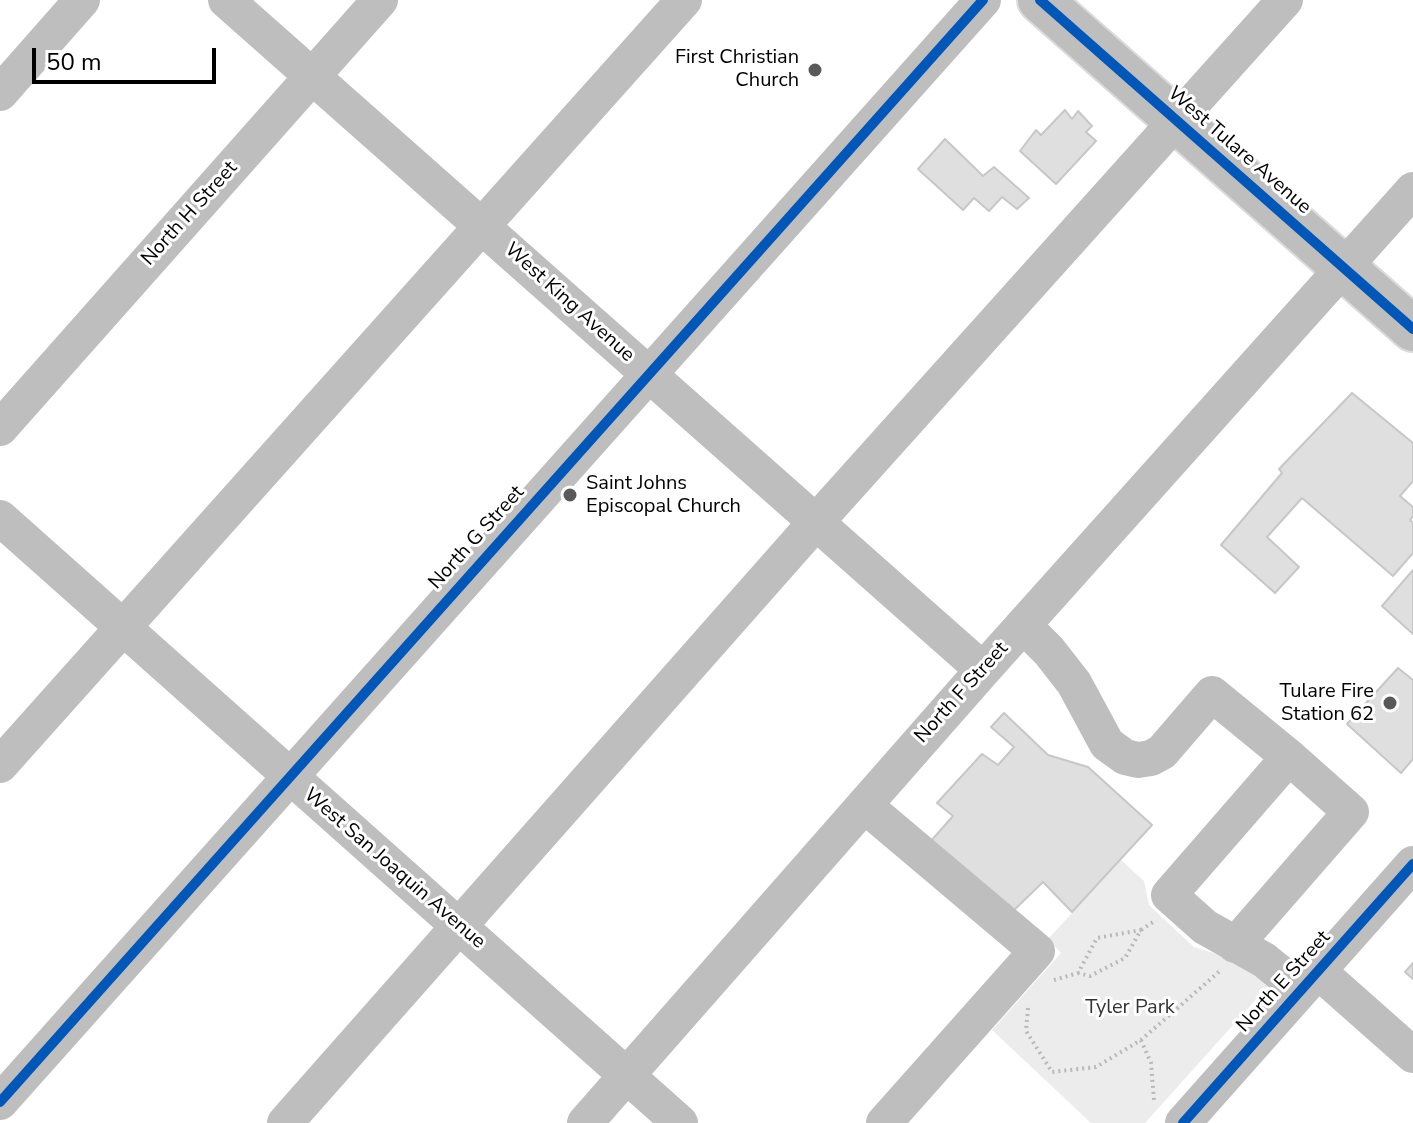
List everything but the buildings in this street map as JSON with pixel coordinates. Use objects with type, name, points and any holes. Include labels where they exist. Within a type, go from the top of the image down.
[{"type":"main road","name":"West Tulare Avenue","points":[[1040,0],[1413,329]]},
{"type":"street","points":[[0,93],[82,0]]},
{"type":"street","name":"West King Avenue","points":[[226,0],[983,670]]},
{"type":"street","name":"North H Street","points":[[0,428],[380,0]]},
{"type":"street","points":[[0,765],[684,0]]},
{"type":"street","name":"North G Street","points":[[0,1102],[983,0]]},
{"type":"street","points":[[285,1123],[816,522],[1285,0]]},
{"type":"street","name":"North F Street","points":[[585,1123],[983,670],[1413,190]]},
{"type":"street","name":"West San Joaquin Avenue","points":[[0,518],[680,1123]]},
{"type":"street","points":[[1023,625],[1074,683],[1107,744],[1125,757],[1138,760],[1162,752],[1212,694],[1351,812],[1228,957]]},
{"type":"street","points":[[1289,757],[1169,895],[1205,927],[1228,957],[1264,960],[1309,981],[1413,1055]]},
{"type":"street","points":[[864,805],[1037,951],[884,1123]]},
{"type":"street","name":"North E Street","points":[[1183,1123],[1413,864]]},
{"type":"path","points":[[1078,973],[1097,938],[1141,930],[1162,916]]},
{"type":"path","points":[[1051,980],[1078,973],[1090,976],[1125,958],[1141,930]]},
{"type":"path","points":[[1029,999],[1026,1031],[1052,1072],[1096,1067],[1141,1040],[1228,957]]},
{"type":"path","points":[[1141,1040],[1151,1063],[1154,1100]]},
{"type":"green space","name":"Tyler Park","points":[[1121,860],[1144,881],[1149,905],[1194,947],[1233,959],[1268,986],[1145,1123],[1091,1123],[992,1030],[1061,953],[1048,939]]},
{"type":"cycle path","points":[[0,1102],[983,0]]},
{"type":"cycle path","points":[[1040,0],[1413,329]]},
{"type":"cycle path","points":[[1183,1123],[1413,864]]},
{"type":"place","name":"First Christian Church","points":[[815,70]]},
{"type":"place","name":"Saint Johns Episcopal Church","points":[[570,495]]},
{"type":"place","name":"Tulare Fire Station 62","points":[[1390,703]]}]
